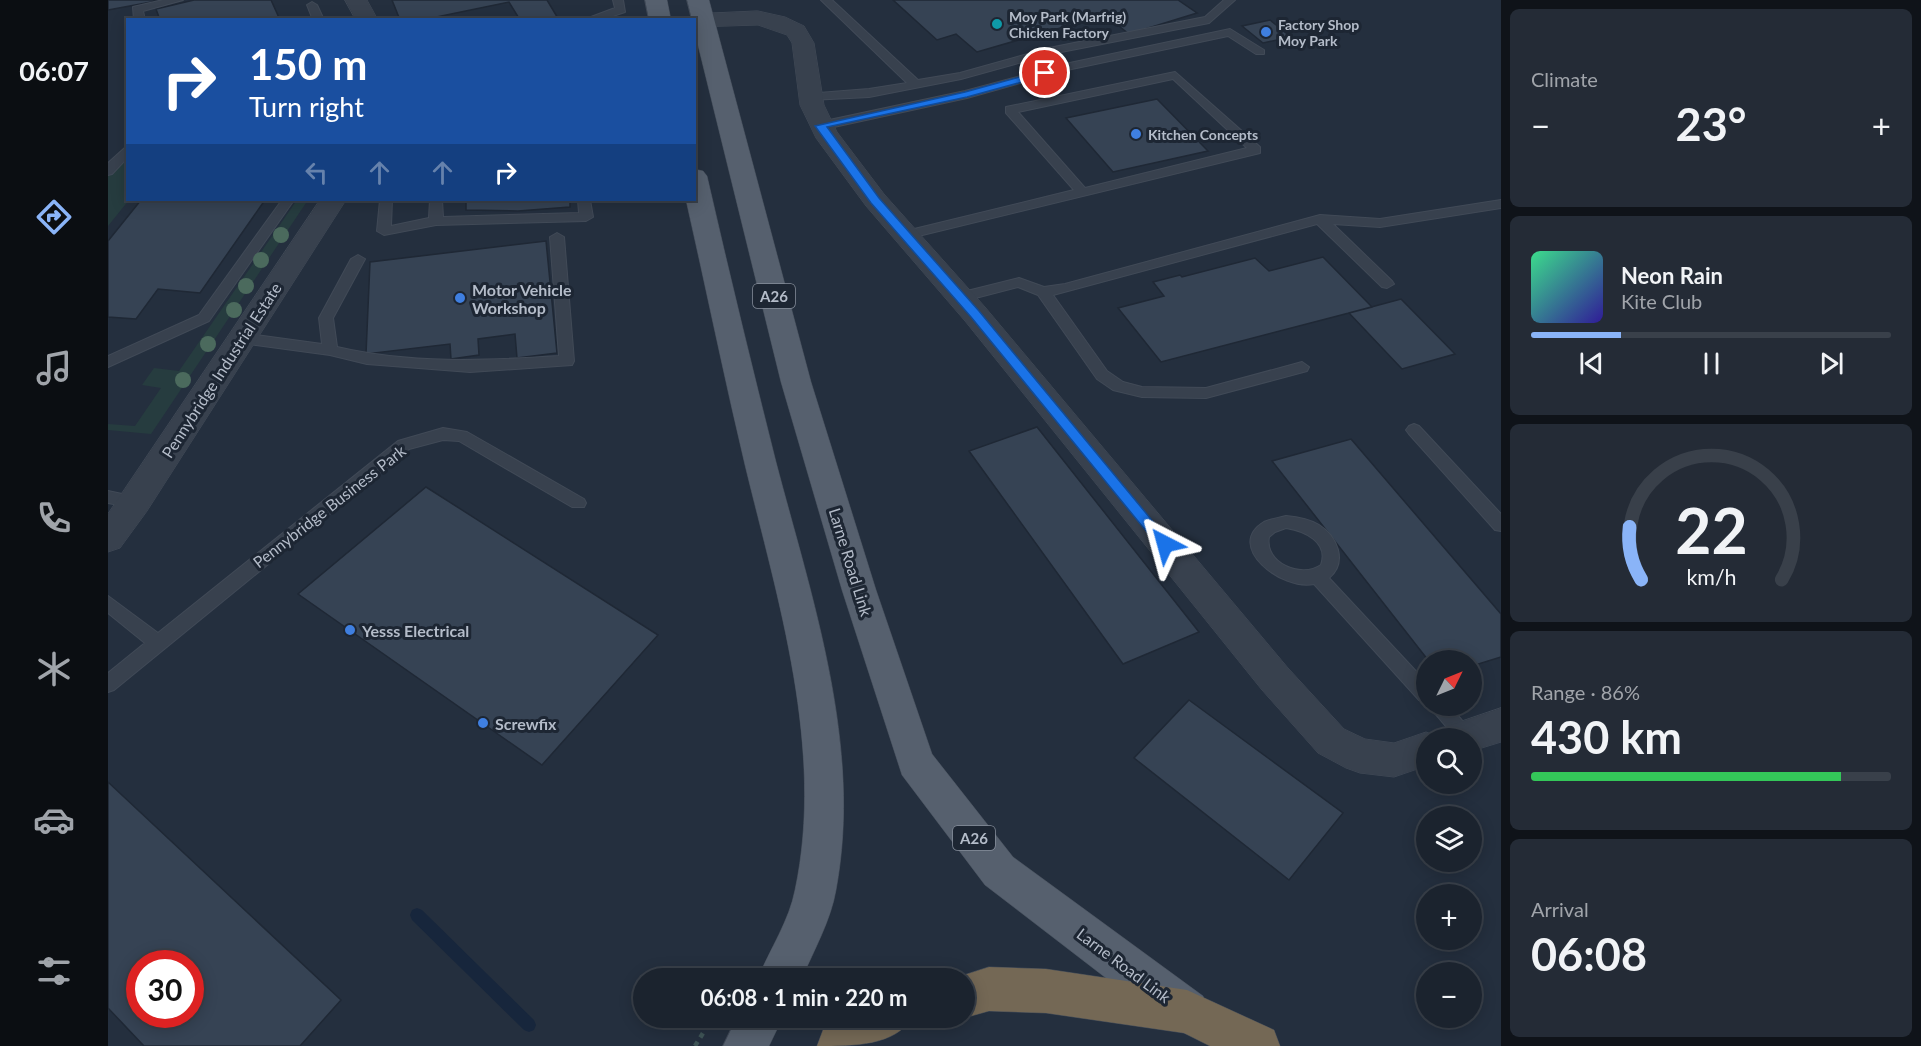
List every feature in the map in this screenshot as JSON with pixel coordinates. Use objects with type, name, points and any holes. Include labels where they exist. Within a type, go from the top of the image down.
[{"type":"highway","name":"A26","points":[[975,993],[989,989],[1046,991],[1187,1012],[1258,1046]]},
{"type":"highway","points":[[839,1046],[871,1028]]},
{"type":"main road","points":[[656,0],[660,18]]},
{"type":"main road","name":"Larne Road Link","points":[[699,14],[796,382],[859,590],[916,763],[999,871],[1187,1012]]},
{"type":"main road","points":[[696,185],[796,608],[819,721],[824,820],[815,892],[784,968]]},
{"type":"main road","points":[[745,1046],[755,1028]]},
{"type":"street","points":[[356,0],[366,18]]},
{"type":"street","points":[[699,14],[758,18],[777,22],[793,29],[802,43],[810,96],[820,126],[875,200],[960,297],[1275,679],[1331,741],[1360,756],[1394,760],[1416,752]]},
{"type":"street","name":"Pennybridge Industrial Estate","points":[[108,539],[122,500],[242,338],[332,201]]},
{"type":"street","points":[[1482,731],[1501,725]]},
{"type":"lane","points":[[139,18],[137,9],[178,0]]},
{"type":"lane","points":[[595,18],[621,10],[618,0]]},
{"type":"lane","points":[[826,0],[915,84]]},
{"type":"lane","points":[[810,96],[868,93],[961,76],[1049,51],[1209,20],[1230,0]]},
{"type":"lane","points":[[312,5],[318,18]]},
{"type":"lane","points":[[820,126],[967,94],[1065,67],[1230,32],[1260,52]]},
{"type":"lane","points":[[906,235],[1256,150],[1175,75],[1011,110],[1081,191]]},
{"type":"lane","points":[[108,171],[126,151]]},
{"type":"lane","points":[[108,362],[204,318],[287,201]]},
{"type":"lane","points":[[386,201],[384,231],[436,221],[586,217],[584,201]]},
{"type":"lane","points":[[436,201],[436,221]]},
{"type":"lane","points":[[960,297],[1019,282],[1043,292],[1065,289],[1320,219],[1380,224],[1501,204]]},
{"type":"lane","points":[[1320,219],[1387,284]]},
{"type":"lane","points":[[242,338],[330,350],[367,359],[471,367],[567,361],[557,237]]},
{"type":"lane","points":[[330,350],[326,318],[358,259]]},
{"type":"lane","points":[[1043,292],[1102,375],[1118,386],[1142,392],[1206,393],[1302,367]]},
{"type":"lane","points":[[1414,430],[1501,525]]},
{"type":"lane","name":"Pennybridge Business Park","points":[[108,684],[357,481],[404,445],[421,438],[443,434],[462,436],[578,503]]},
{"type":"lane","points":[[1317,576],[1416,683]]},
{"type":"lane","points":[[108,603],[158,643]]},
{"type":"lane","points":[[1446,716],[1456,728]]},
{"type":"path","points":[[695,1046],[706,1028]]},
{"type":"green space","points":[[126,155],[126,201],[128,201],[108,226],[108,176]]},
{"type":"green space","points":[[296,201],[307,201],[151,434],[108,430],[108,424],[135,426],[161,388],[142,385],[154,368],[179,371]]},
{"type":"building","points":[[108,0],[162,0],[108,10]]},
{"type":"building","points":[[194,0],[271,0],[279,18],[159,18],[156,9]]},
{"type":"building","points":[[392,0],[547,0],[558,18],[519,18],[509,2],[432,18],[399,18]]},
{"type":"building","name":"Moy Park (Marfrig) Chicken Factory","points":[[893,0],[1178,0],[1197,13],[1129,34],[1105,15],[977,52],[956,34],[937,40]]},
{"type":"building","name":"Factory Shop Moy Park","points":[[1270,20],[1291,37],[1263,43],[1242,26]]},
{"type":"building","name":"Kitchen Concepts","points":[[1157,99],[1208,151],[1113,172],[1066,118]]},
{"type":"building","points":[[140,201],[264,201],[200,293],[158,289],[136,319],[108,317],[108,241]]},
{"type":"building","points":[[466,201],[570,201],[570,207],[518,211],[466,210]]},
{"type":"building","name":"Motor Vehicle Workshop","points":[[546,241],[557,353],[517,358],[515,334],[478,339],[479,355],[451,359],[450,344],[366,354],[370,262]]},
{"type":"building","points":[[1323,257],[1372,307],[1161,362],[1118,308],[1164,296],[1153,282],[1180,275],[1182,277],[1255,258],[1269,271]]},
{"type":"building","points":[[1401,299],[1455,354],[1402,369],[1349,313]]},
{"type":"building","points":[[1037,427],[1199,632],[1123,664],[969,451]]},
{"type":"building","points":[[1351,439],[1501,614],[1501,657],[1482,663],[1482,650],[1420,650],[1272,461]]},
{"type":"building","points":[[426,487],[658,635],[542,765],[298,594]]},
{"type":"building","points":[[1189,700],[1343,813],[1289,880],[1134,758]]},
{"type":"building","points":[[108,782],[341,1000],[300,1046],[144,1046],[127,1028],[204,1028],[204,950],[126,950],[126,1027],[108,1008]]},
{"type":"waterway","points":[[417,915],[529,1025]]},
{"type":"place","name":"Moy Park (Marfrig) Chicken Factory","points":[[997,24]]},
{"type":"place","name":"Factory Shop Moy Park","points":[[1266,32]]},
{"type":"place","name":"Kitchen Concepts","points":[[1136,134]]},
{"type":"place","name":"Motor Vehicle Workshop","points":[[460,298]]},
{"type":"place","name":"Yesss Electrical","points":[[350,630]]},
{"type":"place","name":"Screwfix","points":[[483,723]]},
{"type":"route","points":[[1045,73],[967,94],[883,110],[820,126],[875,200],[975,314],[1165,544]]}]
